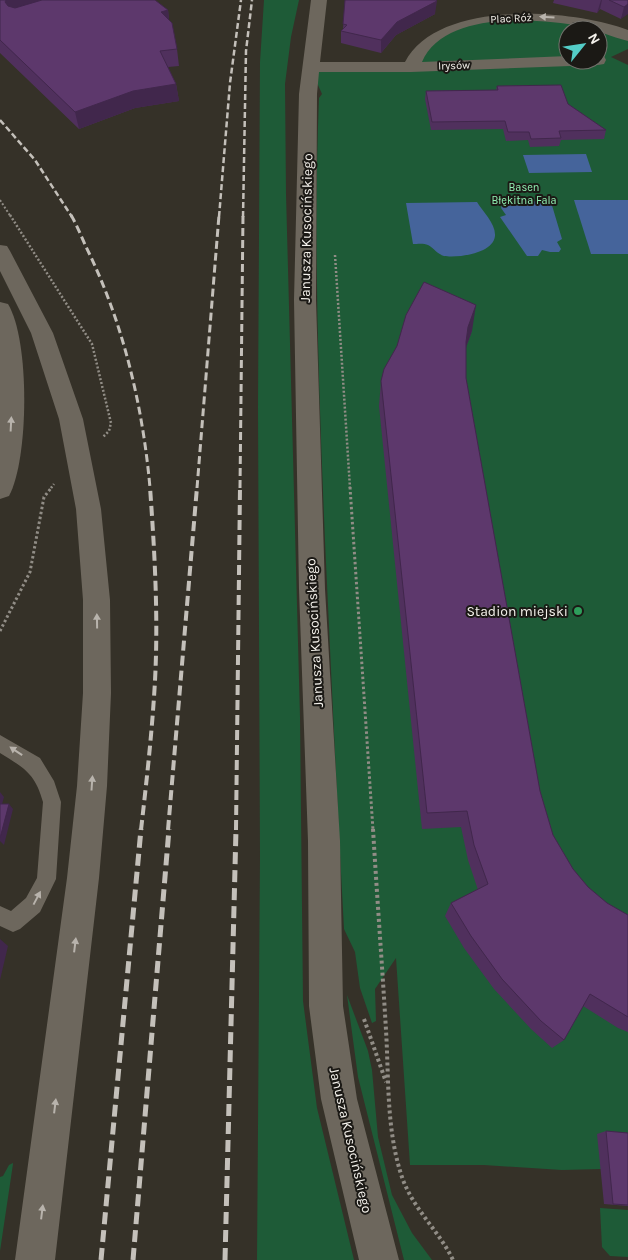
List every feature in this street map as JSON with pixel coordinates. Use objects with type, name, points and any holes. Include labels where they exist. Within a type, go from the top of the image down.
[{"type":"street","name":"Janusza Kusocińskiego","points":[[319,0],[308,94],[305,300],[312,590],[324,841],[326,1006],[339,1099],[379,1260]]},
{"type":"street","name":"Plac Róż","points":[[411,66],[422,46],[436,35],[453,26],[485,19],[520,16],[550,17],[594,24],[628,36]]},
{"type":"street","name":"Irysów","points":[[608,57],[622,52]]},
{"type":"street","name":"Irysów","points":[[310,67],[558,61]]},
{"type":"street","points":[[0,251],[17,278],[54,366],[73,433],[82,474],[94,564],[97,668],[94,763],[89,828],[36,1260]]},
{"type":"street","points":[[0,309],[10,350],[12,388],[10,437],[0,489]]},
{"type":"lane","points":[[0,743],[34,764],[48,787],[52,802],[46,879],[33,905],[13,922],[0,916]]},
{"type":"path","points":[[0,200],[81,325],[95,351],[111,423],[103,438]]},
{"type":"path","points":[[335,246],[340,354],[386,1031],[390,1116],[397,1163],[404,1181],[422,1218],[443,1241],[453,1260]]},
{"type":"path","points":[[0,631],[30,572],[44,497],[59,480]]},
{"type":"green space","points":[[264,0],[299,0],[291,37],[285,84],[286,194],[300,717],[303,1001],[317,1108],[354,1260],[257,1260],[260,857],[258,407],[260,62]]},
{"type":"green space","name":"Basen Błękitna Fala","points":[[550,17],[562,20],[558,20],[558,70],[608,70],[608,31],[628,36],[628,49],[611,57],[628,65],[628,1206],[601,1169],[562,1170],[484,1165],[410,1165],[396,958],[375,989],[376,1021],[372,1023],[360,988],[355,952],[344,929],[319,375],[317,153],[319,98],[322,94],[310,67],[411,67],[418,52],[465,23]]},
{"type":"green space","points":[[347,995],[368,1051],[372,1070],[378,1137],[392,1195],[412,1233],[432,1260],[404,1260],[358,1077]]},
{"type":"green space","points":[[13,1163],[0,1251],[0,1177],[3,1176],[9,1165]]},
{"type":"green space","points":[[600,1208],[628,1210],[628,1257],[610,1256],[602,1247]]},
{"type":"water","points":[[586,154],[592,172],[529,173],[523,155]]},
{"type":"water","points":[[574,200],[628,200],[628,254],[591,254]]},
{"type":"water","points":[[523,201],[551,202],[562,239],[557,242],[561,249],[559,252],[542,250],[538,256],[527,256],[500,217],[506,215],[501,208],[502,205],[510,203],[520,206]]},
{"type":"water","points":[[477,202],[495,232],[493,242],[488,247],[465,255],[444,256],[426,244],[413,244],[406,203]]},
{"type":"building","points":[[0,0],[6,0],[5,2],[8,6],[15,8],[42,0],[155,0],[168,10],[161,12],[172,23],[177,49],[160,51],[176,84],[133,91],[75,112],[0,40]]},
{"type":"building","points":[[345,0],[437,1],[397,22],[381,40],[341,31],[347,25],[343,24]]},
{"type":"building","points":[[609,0],[628,0],[628,4],[624,7]]},
{"type":"building","points":[[561,85],[568,104],[606,130],[559,131],[561,138],[531,139],[529,132],[508,132],[505,121],[432,122],[426,91],[498,90],[497,86]]},
{"type":"building","points":[[424,282],[476,305],[468,327],[466,378],[540,791],[553,835],[573,869],[588,887],[607,903],[628,915],[628,1017],[590,994],[564,1040],[541,1021],[502,979],[471,936],[451,903],[488,884],[474,845],[467,811],[427,813],[381,381],[384,369],[397,346],[406,315]]},
{"type":"building","points":[[0,804],[9,804],[0,838]]},
{"type":"building","points":[[606,1131],[628,1133],[628,1205],[613,1204]]},
{"type":"railway","points":[[219,217],[230,83],[241,0]]},
{"type":"railway","points":[[243,217],[246,51],[252,0]]},
{"type":"railway","points":[[0,120],[35,160],[72,217]]},
{"type":"railway","points":[[197,488],[219,215]]},
{"type":"railway","points":[[240,488],[243,215]]},
{"type":"railway","points":[[72,217],[101,281],[122,338],[137,398],[150,488]]},
{"type":"railway","points":[[141,830],[153,714],[156,644],[155,566],[150,487]]},
{"type":"railway","points":[[168,830],[197,487]]},
{"type":"railway","points":[[236,830],[240,487]]},
{"type":"railway","points":[[101,1260],[141,829]]},
{"type":"railway","points":[[133,1260],[169,829]]},
{"type":"railway","points":[[225,1260],[236,829]]},
{"type":"place","name":"Stadion miejski","points":[[578,611]]}]
